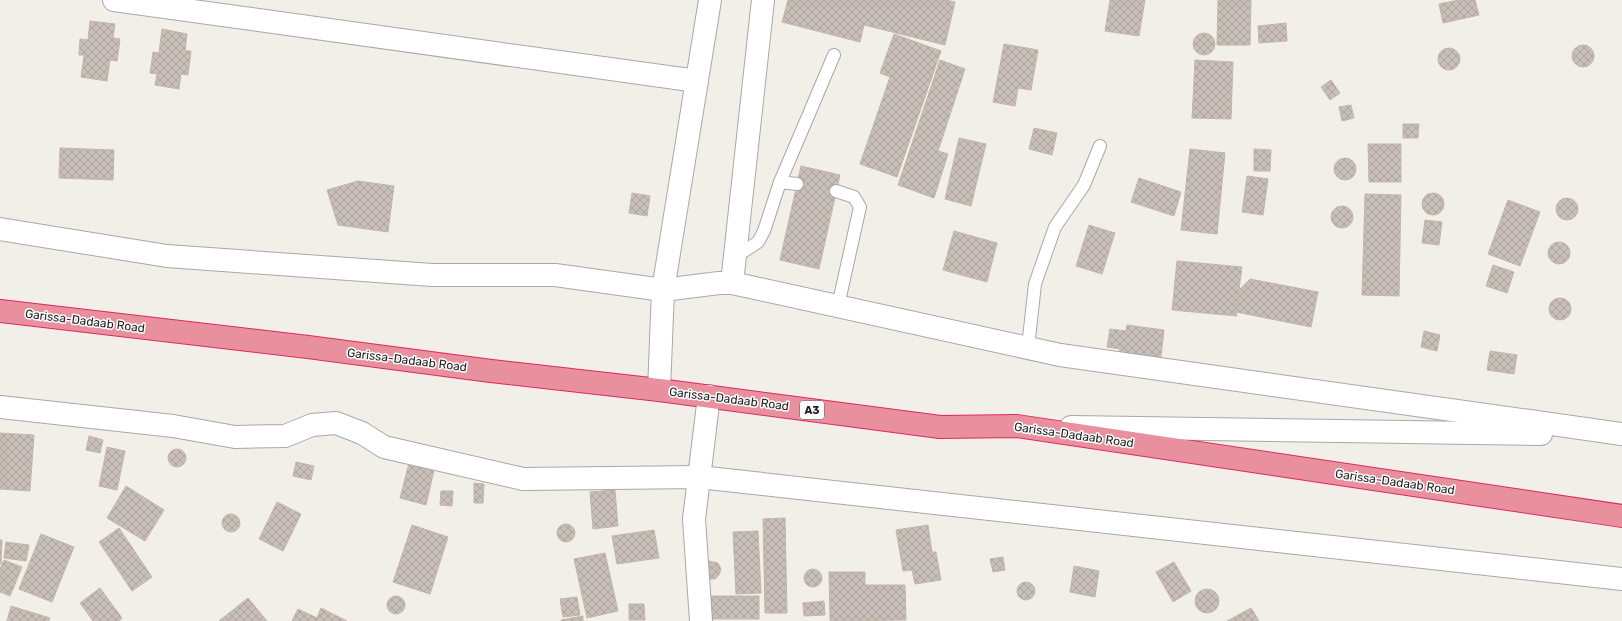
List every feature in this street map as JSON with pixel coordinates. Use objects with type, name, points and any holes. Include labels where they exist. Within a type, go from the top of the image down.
[{"type":"highway","name":"Garissa-Dadaab Road","points":[[0,312],[308,347],[490,371],[709,396],[940,427],[1017,426],[1622,516]]},
{"type":"street","points":[[114,0],[697,81]]},
{"type":"street","points":[[659,390],[663,290],[710,0]]},
{"type":"street","points":[[732,283],[763,0]]},
{"type":"street","points":[[0,229],[167,256],[432,275],[555,275],[663,290],[719,283],[732,283],[1060,354],[1622,435]]},
{"type":"street","points":[[701,621],[694,519],[709,396]]},
{"type":"street","points":[[0,406],[173,426],[235,437],[285,436],[312,425],[336,423],[362,433],[384,447],[523,479],[699,477],[1622,579]]},
{"type":"street","points":[[1017,426],[1622,435]]},
{"type":"lane","points":[[735,257],[758,242],[764,231],[780,182],[834,55]]},
{"type":"lane","points":[[1028,347],[1035,284],[1055,227],[1084,184],[1100,146]]},
{"type":"lane","points":[[780,182],[797,184]]},
{"type":"lane","points":[[836,191],[854,197],[860,207],[838,306]]},
{"type":"building","points":[[788,0],[946,0],[955,2],[945,45],[864,25],[860,42],[782,22]]},
{"type":"building","points":[[1110,0],[1145,0],[1139,36],[1105,31]]},
{"type":"building","points":[[1218,0],[1251,0],[1250,45],[1217,45]]},
{"type":"building","points":[[1459,0],[1475,0],[1479,15],[1443,23],[1439,4]]},
{"type":"building","points":[[90,21],[115,24],[113,38],[120,39],[117,61],[110,60],[107,81],[81,77],[84,55],[79,55],[80,39],[88,40]]},
{"type":"building","points":[[1286,23],[1287,41],[1259,43],[1258,26]]},
{"type":"building","points":[[162,29],[187,34],[185,51],[191,51],[188,75],[181,74],[179,89],[155,85],[157,74],[150,73],[153,52],[159,53]]},
{"type":"building","points":[[1204,33],[1208,34],[1214,40],[1214,48],[1208,54],[1204,55],[1200,54],[1194,48],[1193,44],[1194,40],[1200,34]]},
{"type":"building","points":[[894,34],[941,51],[897,177],[860,164],[890,77],[880,73]]},
{"type":"building","points":[[1004,44],[1038,50],[1031,90],[1018,88],[1015,106],[993,102]]},
{"type":"building","points":[[1583,45],[1587,46],[1593,52],[1593,60],[1587,66],[1583,67],[1579,66],[1573,60],[1572,56],[1573,52],[1579,46]]},
{"type":"building","points":[[1449,48],[1453,49],[1459,55],[1459,63],[1453,69],[1449,70],[1445,69],[1439,63],[1438,59],[1439,55],[1445,49]]},
{"type":"building","points":[[940,60],[965,69],[938,151],[948,154],[934,198],[898,185]]},
{"type":"building","points":[[1195,60],[1233,62],[1231,119],[1192,118]]},
{"type":"building","points":[[1331,80],[1340,93],[1330,100],[1321,87]]},
{"type":"building","points":[[1351,105],[1354,118],[1342,121],[1339,107]]},
{"type":"building","points":[[1403,124],[1419,124],[1418,138],[1403,138]]},
{"type":"building","points":[[1034,128],[1057,133],[1052,155],[1029,149]]},
{"type":"building","points":[[959,138],[986,144],[971,206],[945,199]]},
{"type":"building","points":[[1368,144],[1401,144],[1401,182],[1369,182]]},
{"type":"building","points":[[60,148],[114,150],[113,180],[59,178]]},
{"type":"building","points":[[1190,149],[1225,153],[1217,234],[1181,230]]},
{"type":"building","points":[[1254,149],[1271,150],[1270,171],[1254,171]]},
{"type":"building","points":[[1345,158],[1349,159],[1355,165],[1355,173],[1349,179],[1345,180],[1341,179],[1335,173],[1334,169],[1335,165],[1341,159]]},
{"type":"building","points":[[801,166],[840,175],[819,269],[780,260]]},
{"type":"building","points":[[1247,176],[1268,179],[1263,215],[1242,212]]},
{"type":"building","points":[[1139,178],[1181,192],[1174,216],[1131,202]]},
{"type":"building","points":[[358,181],[394,186],[388,232],[338,225],[327,190]]},
{"type":"building","points":[[632,193],[650,196],[647,216],[629,213]]},
{"type":"building","points":[[1433,193],[1437,194],[1443,200],[1443,208],[1437,214],[1433,215],[1429,214],[1423,208],[1422,204],[1423,200],[1429,194]]},
{"type":"building","points":[[1365,194],[1401,195],[1399,296],[1362,295]]},
{"type":"building","points":[[1567,198],[1575,201],[1578,209],[1575,217],[1567,220],[1559,217],[1556,209],[1559,201]]},
{"type":"building","points":[[1508,200],[1540,212],[1520,266],[1488,254]]},
{"type":"building","points":[[1342,206],[1346,207],[1352,213],[1352,221],[1346,227],[1342,228],[1338,227],[1332,221],[1331,217],[1332,213],[1338,207]]},
{"type":"building","points":[[1425,220],[1442,222],[1439,245],[1422,243]]},
{"type":"building","points":[[1089,225],[1115,233],[1102,274],[1076,266]]},
{"type":"building","points":[[954,231],[997,243],[987,282],[943,270]]},
{"type":"building","points":[[1559,242],[1567,245],[1570,253],[1567,261],[1559,264],[1551,261],[1548,253],[1551,245]]},
{"type":"building","points":[[1177,261],[1242,267],[1236,312],[1237,316],[1172,310]]},
{"type":"building","points":[[1493,265],[1514,272],[1507,293],[1486,286]]},
{"type":"building","points":[[1250,279],[1318,292],[1311,327],[1236,312],[1240,289]]},
{"type":"building","points":[[1560,298],[1564,299],[1570,305],[1570,313],[1564,319],[1560,320],[1556,319],[1550,313],[1549,309],[1550,305],[1556,299]]},
{"type":"building","points":[[1127,325],[1164,330],[1160,365],[1118,360],[1120,349],[1107,347],[1110,329],[1126,331]]},
{"type":"building","points":[[1424,331],[1440,335],[1437,351],[1421,347]]},
{"type":"building","points":[[1490,351],[1517,355],[1514,374],[1487,370]]},
{"type":"building","points":[[0,433],[34,435],[30,491],[0,489]]},
{"type":"building","points":[[89,436],[103,440],[100,453],[86,450]]},
{"type":"building","points":[[107,447],[125,451],[117,490],[99,486]]},
{"type":"building","points":[[173,449],[181,449],[186,454],[184,465],[181,467],[173,467],[168,462],[168,454]]},
{"type":"building","points":[[410,459],[435,466],[426,505],[400,498]]},
{"type":"building","points":[[296,462],[314,466],[311,480],[293,476]]},
{"type":"building","points":[[474,483],[484,484],[483,503],[474,503]]},
{"type":"building","points":[[126,486],[164,510],[145,541],[107,518]]},
{"type":"building","points":[[615,490],[618,526],[593,529],[590,492]]},
{"type":"building","points":[[441,491],[453,491],[452,506],[440,505]]},
{"type":"building","points":[[277,502],[301,514],[283,551],[259,539]]},
{"type":"building","points":[[227,514],[235,514],[240,519],[238,530],[235,532],[227,532],[222,527],[222,519]]},
{"type":"building","points":[[785,518],[787,613],[765,613],[763,519]]},
{"type":"building","points":[[562,524],[570,524],[575,529],[573,540],[570,542],[562,542],[557,537],[557,529]]},
{"type":"building","points":[[412,525],[448,537],[430,594],[393,582]]},
{"type":"building","points":[[928,525],[932,552],[936,552],[941,580],[915,584],[912,570],[903,571],[896,530]]},
{"type":"building","points":[[119,528],[152,577],[132,591],[99,542]]},
{"type":"building","points":[[654,530],[659,558],[617,564],[612,536]]},
{"type":"building","points":[[758,531],[761,593],[736,594],[733,532]]},
{"type":"building","points":[[41,534],[74,547],[52,602],[19,589]]},
{"type":"building","points":[[0,540],[2,540],[1,564],[0,564]]},
{"type":"building","points":[[6,542],[29,545],[26,561],[4,558]]},
{"type":"building","points":[[605,553],[618,611],[587,618],[574,559]]},
{"type":"building","points":[[1003,557],[1005,570],[993,572],[990,559]]},
{"type":"building","points":[[4,560],[22,567],[10,596],[0,592],[0,569]]},
{"type":"building","points":[[709,561],[718,563],[721,569],[719,575],[715,579],[709,579],[706,562]]},
{"type":"building","points":[[1174,562],[1191,591],[1173,602],[1156,572]]},
{"type":"building","points":[[1074,566],[1099,571],[1095,597],[1070,592]]},
{"type":"building","points":[[809,569],[817,569],[822,574],[820,585],[817,587],[809,587],[804,582],[804,574]]},
{"type":"building","points":[[829,572],[865,572],[865,585],[905,585],[906,620],[830,621]]},
{"type":"building","points":[[1026,582],[1032,585],[1035,591],[1032,597],[1026,600],[1020,597],[1017,591],[1020,585]]},
{"type":"building","points":[[100,588],[122,618],[119,621],[93,621],[80,603]]},
{"type":"building","points":[[1207,589],[1216,592],[1219,601],[1216,610],[1207,613],[1198,610],[1195,601],[1198,592]]},
{"type":"building","points":[[392,596],[400,596],[405,601],[403,612],[400,614],[392,614],[387,609],[387,601]]},
{"type":"building","points":[[704,596],[759,596],[759,619],[704,619]]},
{"type":"building","points":[[577,597],[580,615],[563,617],[560,599]]},
{"type":"building","points":[[248,598],[267,621],[219,621]]},
{"type":"building","points":[[824,601],[825,615],[804,616],[803,603]]},
{"type":"building","points":[[629,604],[644,604],[645,620],[629,620]]},
{"type":"building","points":[[11,606],[50,618],[49,621],[7,621]]},
{"type":"building","points":[[321,608],[347,621],[292,621],[298,609],[317,618]]},
{"type":"building","points":[[1251,608],[1259,621],[1227,621]]},
{"type":"building","points":[[583,616],[583,621],[561,621],[561,620]]}]
